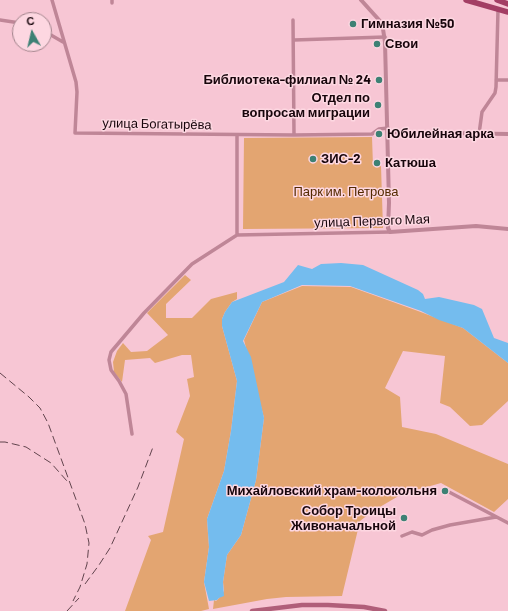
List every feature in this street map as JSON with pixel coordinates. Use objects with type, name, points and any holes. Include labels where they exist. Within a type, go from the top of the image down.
[{"type":"main road","points":[[466,0],[508,12]]},
{"type":"main road","points":[[497,0],[508,4]]},
{"type":"main road","points":[[252,611],[302,605],[364,607],[385,611]]},
{"type":"street","points":[[52,0],[63,42]]},
{"type":"street","points":[[363,1],[380,21],[385,37],[388,130],[388,228],[390,232]]},
{"type":"street","points":[[479,134],[482,112],[494,93],[496,80],[498,10]]},
{"type":"street","points":[[0,20],[12,22]]},
{"type":"street","points":[[293,20],[294,135]]},
{"type":"street","points":[[52,36],[63,42]]},
{"type":"street","points":[[294,40],[385,37]]},
{"type":"street","name":"улица Богатырёва","points":[[63,42],[76,82],[75,133],[237,136],[372,134],[379,129],[388,130]]},
{"type":"street","points":[[496,80],[508,80]]},
{"type":"street","points":[[388,130],[508,134]]},
{"type":"street","points":[[132,434],[126,394],[111,370],[109,360],[111,352],[144,313],[192,264],[237,235],[237,136]]},
{"type":"street","name":"улица Первого Мая","points":[[237,235],[390,232],[476,226],[508,229]]},
{"type":"street","points":[[449,492],[508,523]]},
{"type":"street","points":[[402,536],[412,532],[422,534],[450,525],[496,517]]},
{"type":"green space","name":"Парк им. Петрова","points":[[372,137],[373,166],[381,166],[383,228],[243,229],[244,138]]},
{"type":"green space","points":[[185,275],[191,280],[166,304],[166,318],[192,318],[211,299],[237,292],[237,299],[232,302],[222,319],[222,326],[237,381],[231,431],[224,471],[207,519],[209,547],[204,582],[209,609],[201,611],[125,611],[151,540],[148,536],[163,532],[184,439],[176,432],[190,396],[187,379],[194,377],[191,355],[182,355],[155,363],[150,358],[125,360],[122,382],[114,372],[113,362],[117,351],[123,343],[131,352],[147,351],[168,335],[147,313]]},
{"type":"green space","points":[[302,286],[351,287],[418,311],[463,328],[508,363],[508,401],[482,425],[470,426],[450,407],[440,403],[445,356],[403,351],[385,388],[400,397],[402,427],[436,434],[508,464],[508,499],[494,512],[441,483],[402,494],[373,511],[360,521],[342,596],[286,597],[213,609],[214,600],[216,601],[224,591],[223,582],[227,555],[241,535],[256,480],[264,418],[244,340],[262,302]]},
{"type":"water","points":[[341,263],[363,265],[418,290],[423,294],[425,299],[439,297],[474,305],[482,309],[494,338],[508,343],[508,363],[463,328],[439,320],[421,311],[350,286],[302,285],[262,302],[243,341],[251,357],[264,418],[256,480],[241,535],[227,555],[223,582],[224,596],[217,600],[209,601],[204,582],[209,547],[207,519],[224,471],[231,431],[237,381],[222,326],[222,319],[232,302],[284,282],[298,265],[312,269],[321,264]]},
{"type":"railway","points":[[0,373],[40,408],[48,423],[85,524],[89,543],[87,564],[80,587],[73,601]]},
{"type":"railway","points":[[0,442],[26,447],[51,463],[67,481]]},
{"type":"railway","points":[[85,584],[110,548],[138,487],[153,447]]},
{"type":"railway","points":[[67,611],[79,598]]},
{"type":"place","name":"Гимназия №50","points":[[353,24]]},
{"type":"place","name":"Свои","points":[[377,44]]},
{"type":"place","name":"Библиотека-филиал № 24","points":[[379,80]]},
{"type":"place","name":"Отдел по вопросам миграции","points":[[378,105]]},
{"type":"place","name":"Юбилейная арка","points":[[379,134]]},
{"type":"place","name":"ЗИС-2","points":[[313,159]]},
{"type":"place","name":"Катюша","points":[[377,163]]},
{"type":"place","name":"Михайловский храм-колокольня","points":[[445,491]]},
{"type":"place","name":"Собор Троицы Живоначальной","points":[[404,518]]}]
